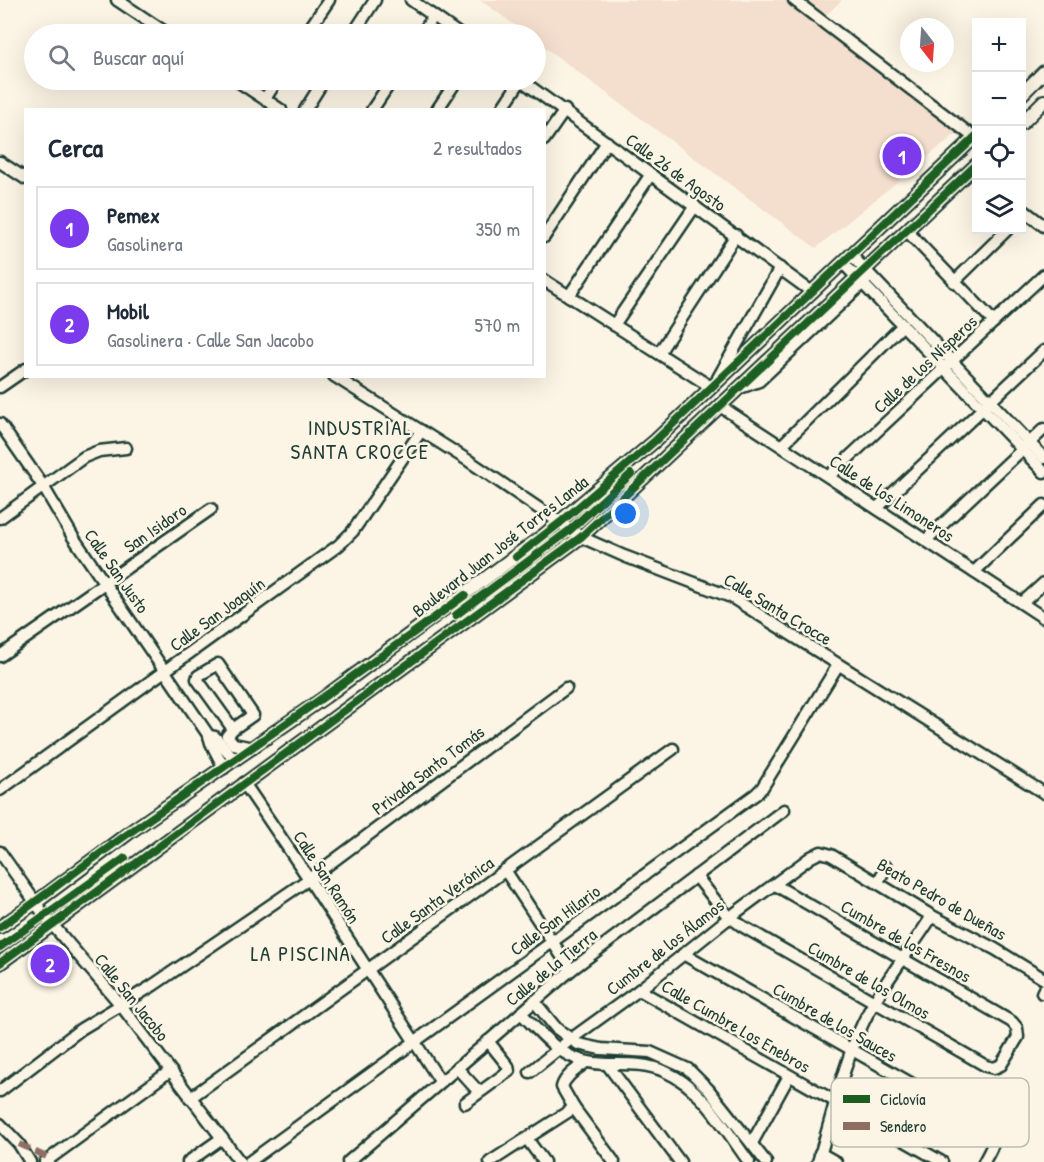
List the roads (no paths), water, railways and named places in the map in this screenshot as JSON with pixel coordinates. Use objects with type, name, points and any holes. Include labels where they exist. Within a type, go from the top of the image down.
[{"type":"main road","points":[[1026,90],[1044,72]]},
{"type":"main road","points":[[1026,119],[1044,101]]},
{"type":"main road","name":"Boulevard Juan José Torres Landa","points":[[0,927],[130,832],[402,642],[561,522],[656,440],[972,141]]},
{"type":"main road","name":"Boulevard Juan José Torres Landa","points":[[0,963],[581,537],[720,406],[864,276],[907,231],[972,173]]},
{"type":"street","points":[[117,0],[153,24]]},
{"type":"street","points":[[313,24],[329,0]]},
{"type":"street","points":[[359,24],[375,0]]},
{"type":"street","points":[[411,0],[444,24]]},
{"type":"street","points":[[794,0],[972,134]]},
{"type":"street","points":[[428,24],[433,17]]},
{"type":"street","points":[[251,90],[278,108]]},
{"type":"street","points":[[265,99],[271,90]]},
{"type":"street","points":[[306,108],[318,90]]},
{"type":"street","points":[[373,108],[385,90]]},
{"type":"street","points":[[438,108],[450,90]]},
{"type":"street","points":[[502,108],[514,90]]},
{"type":"street","name":"Calle 26 de Agosto","points":[[536,90],[812,292]]},
{"type":"street","points":[[546,137],[565,110]]},
{"type":"street","points":[[546,234],[607,142]]},
{"type":"street","points":[[0,162],[24,178]]},
{"type":"street","points":[[570,296],[651,174]]},
{"type":"street","points":[[614,325],[696,206]]},
{"type":"street","points":[[1026,214],[1044,226]]},
{"type":"street","points":[[907,231],[994,322]]},
{"type":"street","points":[[954,282],[1003,234]]},
{"type":"street","points":[[659,353],[736,236]]},
{"type":"street","points":[[847,259],[1026,446],[1044,472]]},
{"type":"street","points":[[546,281],[713,385],[780,268]]},
{"type":"street","name":"Calle de los Nísperos","points":[[829,476],[1044,275]]},
{"type":"street","points":[[864,276],[903,325],[948,365]]},
{"type":"street","points":[[782,445],[903,325]]},
{"type":"street","points":[[877,508],[1044,351]]},
{"type":"street","points":[[0,387],[24,370]]},
{"type":"street","name":"Calle Santa Crocce","points":[[337,378],[581,537],[731,597],[1044,793]]},
{"type":"street","name":"Calle de los Limoneros","points":[[720,406],[1044,618]]},
{"type":"street","name":"Calle San Justo","points":[[0,424],[43,486],[73,537],[209,736],[224,768]]},
{"type":"street","points":[[926,540],[1044,429]]},
{"type":"street","name":"Calle San Joaquín","points":[[0,790],[346,538],[421,431]]},
{"type":"street","points":[[1026,446],[1044,458]]},
{"type":"street","points":[[0,518],[84,457],[99,451],[126,448]]},
{"type":"street","points":[[974,572],[1044,506]]},
{"type":"street","name":"San Isidoro","points":[[0,656],[211,509]]},
{"type":"street","points":[[1022,603],[1044,583]]},
{"type":"street","points":[[232,729],[197,679],[198,676],[218,664],[253,715],[232,729],[227,736],[234,744],[253,748]]},
{"type":"street","name":"Calle San Hilario","points":[[249,1162],[756,794],[762,788],[838,665]]},
{"type":"street","name":"Privada Santo Tomás","points":[[0,1091],[81,1029],[152,986],[309,879],[566,688]]},
{"type":"street","name":"Calle San Justo","points":[[209,736],[215,737],[235,760]]},
{"type":"street","name":"Calle Santa Verónica","points":[[190,1098],[673,749]]},
{"type":"street","name":"Calle San Ramón","points":[[244,783],[440,1081]]},
{"type":"street","name":"Calle de la Tierra","points":[[348,1162],[571,970],[784,810]]},
{"type":"street","name":"Calle San Jacobo","points":[[0,852],[52,926],[120,1004],[240,1162]]},
{"type":"street","name":"Beato Pedro de Dueñas","points":[[821,852],[831,855],[932,916],[995,949],[1044,979]]},
{"type":"street","name":"Cumbre de los Álamos","points":[[530,1072],[639,990],[730,917],[821,852]]},
{"type":"street","points":[[878,882],[886,867]]},
{"type":"street","points":[[505,870],[571,970]]},
{"type":"street","name":"Cumbre de los Olmos","points":[[696,876],[730,917],[742,926],[986,1066],[994,1068]]},
{"type":"street","name":"Cumbre de los Fresnos","points":[[776,885],[1012,1022],[1017,1028],[1017,1037],[1001,1065],[994,1068]]},
{"type":"street","points":[[842,1078],[851,1050],[874,1002],[932,916]]},
{"type":"street","name":"Cumbre de los Sauces","points":[[683,954],[901,1078]]},
{"type":"street","name":"Calle Cumbre Los Enebros","points":[[639,990],[831,1100]]},
{"type":"street","points":[[534,1000],[556,1028],[578,1044],[601,1049],[650,1052],[678,1064],[702,1082],[766,1162]]},
{"type":"street","points":[[521,1012],[557,1050],[586,1062],[643,1064],[668,1072],[679,1079],[698,1095],[748,1162]]},
{"type":"street","points":[[465,1103],[509,1071],[508,1066],[488,1041]]},
{"type":"street","points":[[586,1062],[563,1082],[562,1087],[574,1108],[614,1162]]},
{"type":"street","points":[[607,1064],[680,1162]]},
{"type":"street","points":[[457,1068],[479,1092]]},
{"type":"street","points":[[45,1162],[170,1071]]},
{"type":"street","points":[[752,1143],[789,1076]]},
{"type":"street","points":[[490,1162],[574,1108]]},
{"type":"street","points":[[831,1116],[819,1158],[836,1162]]},
{"type":"street","points":[[0,1124],[20,1144],[30,1162]]},
{"type":"street","points":[[188,1162],[222,1138]]},
{"type":"street","points":[[527,1139],[544,1162]]},
{"type":"street","name":"Calle Cumbre Los Enebros","points":[[915,1147],[942,1162]]},
{"type":"street","name":"Cumbre de los Sauces","points":[[984,1162],[991,1147]]},
{"type":"place","name":"Pemex","points":[[902,156]]},
{"type":"place","name":"Mobil","points":[[50,964]]},
{"type":"district","name":"INDUSTRIAL SANTA CROCCE","points":[[360,439]]},
{"type":"district","name":"LA PISCINA","points":[[301,953]]}]
